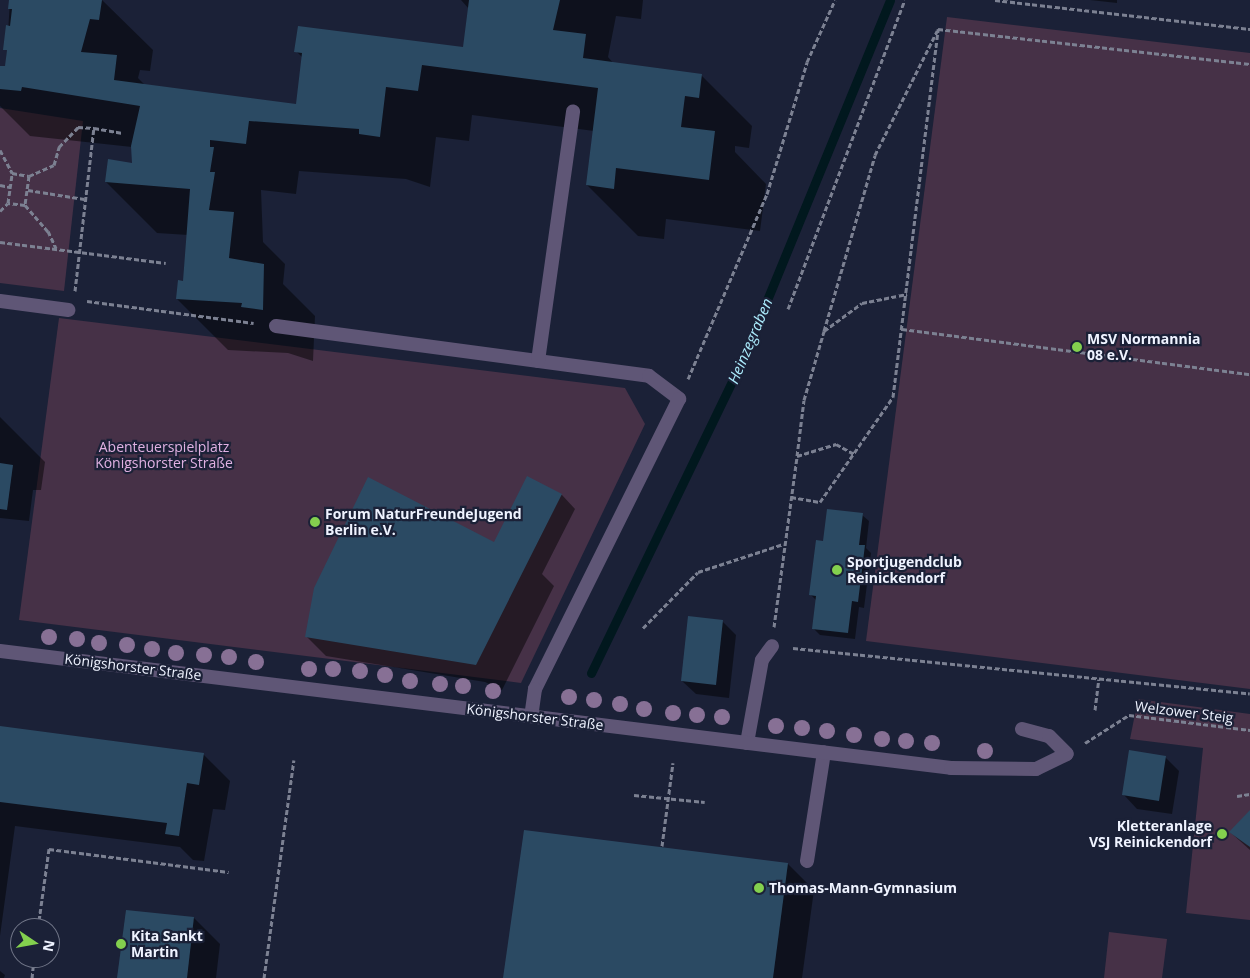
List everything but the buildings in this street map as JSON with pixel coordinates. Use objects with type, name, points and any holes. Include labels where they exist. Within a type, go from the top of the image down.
[{"type":"street","points":[[538,361],[573,111]]},
{"type":"street","points":[[0,301],[71,304]]},
{"type":"street","points":[[276,326],[649,376],[679,399],[535,689],[531,716]]},
{"type":"street","points":[[747,743],[762,660],[772,646]]},
{"type":"street","name":"Königshorster Straße","points":[[0,651],[747,743],[984,770],[1036,769],[1067,754]]},
{"type":"street","points":[[1022,729],[1049,736],[1067,754]]},
{"type":"street","points":[[807,861],[824,752]]},
{"type":"path","points":[[679,399],[767,194],[807,62],[835,0]]},
{"type":"path","points":[[788,309],[905,0]]},
{"type":"path","points":[[994,0],[1250,29]]},
{"type":"path","points":[[938,29],[1250,64]]},
{"type":"path","points":[[791,496],[820,502],[893,398],[938,29]]},
{"type":"path","points":[[938,29],[875,154],[804,400],[783,544],[772,646],[1250,694]]},
{"type":"path","points":[[12,174],[29,176],[54,165],[59,147],[78,127],[123,132]]},
{"type":"path","points":[[94,128],[84,199],[80,252],[71,304],[276,326]]},
{"type":"path","points":[[0,150],[12,174],[8,203],[0,211]]},
{"type":"path","points":[[26,205],[29,176]]},
{"type":"path","points":[[0,185],[10,187]]},
{"type":"path","points":[[28,190],[84,199]]},
{"type":"path","points":[[8,203],[26,205],[48,231],[56,249]]},
{"type":"path","points":[[0,242],[166,263]]},
{"type":"path","points":[[824,331],[862,303],[907,294]]},
{"type":"path","points":[[902,329],[1250,374]]},
{"type":"path","points":[[797,456],[836,444],[854,454]]},
{"type":"path","points":[[643,628],[698,572],[783,544]]},
{"type":"path","points":[[1095,710],[1099,679]]},
{"type":"path","name":"Welzower Steig","points":[[1067,754],[1129,715],[1250,730]]},
{"type":"path","points":[[264,978],[294,760]]},
{"type":"path","points":[[662,846],[673,762]]},
{"type":"path","points":[[1237,796],[1250,794]]},
{"type":"path","points":[[634,795],[705,802]]},
{"type":"path","points":[[39,918],[49,849],[229,872]]},
{"type":"green space","name":"MSV Normannia 08 e.V.","points":[[947,17],[1250,53],[1250,689],[866,641]]},
{"type":"green space","points":[[0,108],[83,121],[64,291],[0,283]]},
{"type":"green space","name":"Forum NaturFreundeJugend Berlin e.V.","points":[[59,318],[625,388],[645,424],[521,683],[19,620]]},
{"type":"green space","name":"Kletteranlage VSJ Reinickendorf","points":[[1138,699],[1250,714],[1250,920],[1186,913],[1203,748],[1130,739]]},
{"type":"green space","points":[[1109,932],[1167,939],[1162,978],[1104,978]]},
{"type":"waterway","name":"Heinzegraben","points":[[591,673],[742,361],[890,0]]},
{"type":"place","name":"MSV Normannia 08 e.V.","points":[[1077,347]]},
{"type":"place","name":"Forum NaturFreundeJugend Berlin e.V.","points":[[315,522]]},
{"type":"place","name":"Sportjugendclub Reinickendorf","points":[[837,570]]},
{"type":"place","name":"Kletteranlage VSJ Reinickendorf","points":[[1222,834]]},
{"type":"place","name":"Thomas-Mann-Gymnasium","points":[[759,888]]},
{"type":"place","name":"Kita Sankt Martin","points":[[121,944]]},
{"type":"park label","name":"Abenteuerspielplatz Königshorster Straße","points":[[164,456]]}]
